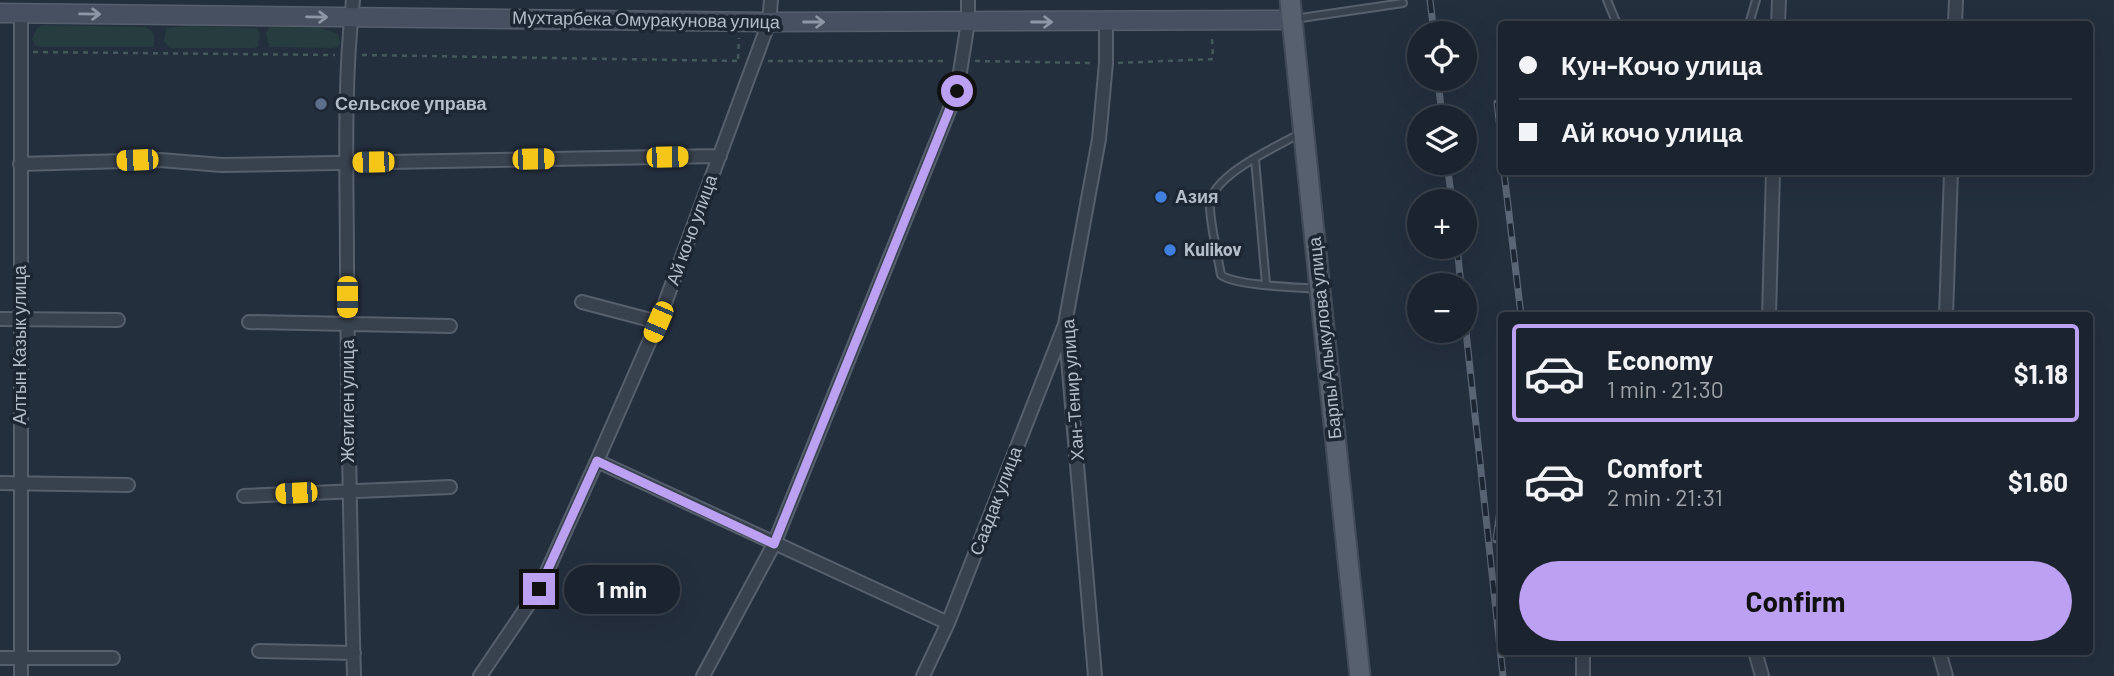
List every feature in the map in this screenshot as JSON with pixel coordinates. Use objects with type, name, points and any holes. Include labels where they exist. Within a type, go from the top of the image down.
[{"type":"main road","name":"Мухтарбека Омуракунова улица","points":[[0,13],[352,9],[769,22],[1106,22],[1291,10]]},
{"type":"main road","name":"Барпы Алыкулова улица","points":[[1291,10],[1360,676]]},
{"type":"street","name":"Ай кочо улица","points":[[480,676],[539,589],[658,322],[769,22],[771,0]]},
{"type":"street","points":[[703,676],[774,544],[951,104],[962,61],[968,22],[968,0]]},
{"type":"street","points":[[1778,21],[1779,0]]},
{"type":"street","points":[[1955,21],[1956,0]]},
{"type":"street","name":"Жетиген улица","points":[[352,9],[346,162],[349,490],[354,676]]},
{"type":"street","name":"Алтын Казык улица","points":[[21,676],[22,13]]},
{"type":"street","name":"Хан-Тенир улица","points":[[1095,676],[1065,324],[1098,139],[1107,64],[1106,22]]},
{"type":"street","points":[[20,164],[160,160],[222,165],[720,156]]},
{"type":"street","points":[[1769,312],[1773,175]]},
{"type":"street","points":[[1946,312],[1951,175]]},
{"type":"street","points":[[582,302],[658,322]]},
{"type":"street","points":[[0,319],[118,320]]},
{"type":"street","points":[[249,322],[450,326]]},
{"type":"street","name":"Саадак улица","points":[[923,676],[948,623],[1065,324]]},
{"type":"street","points":[[597,461],[948,623]]},
{"type":"street","points":[[0,483],[128,485]]},
{"type":"street","points":[[244,496],[450,487]]},
{"type":"street","points":[[259,651],[354,653]]},
{"type":"street","points":[[1583,655],[1583,676]]},
{"type":"street","points":[[1756,655],[1762,676]]},
{"type":"street","points":[[1940,655],[1946,676]]},
{"type":"street","points":[[0,658],[113,658]]},
{"type":"lane","points":[[1607,0],[1616,21]]},
{"type":"lane","points":[[1750,21],[1756,0]]},
{"type":"lane","points":[[1291,10],[1403,4]]},
{"type":"lane","points":[[1304,132],[1243,166],[1215,189],[1210,203],[1221,275],[1228,280],[1320,290]]},
{"type":"lane","points":[[1255,159],[1266,284]]},
{"type":"path","points":[[738,61],[739,38]]},
{"type":"path","points":[[21,51],[1107,64],[1213,59],[1212,39]]},
{"type":"green space","points":[[43,25],[145,27],[154,34],[154,47],[41,47],[35,45],[32,39],[37,28]]},
{"type":"green space","points":[[269,27],[318,27],[338,34],[340,44],[332,48],[269,47],[266,33]]},
{"type":"green space","points":[[166,28],[257,28],[260,34],[258,47],[170,48],[164,41]]},
{"type":"railway","points":[[1430,0],[1433,21]]},
{"type":"railway","points":[[1439,91],[1441,105]]},
{"type":"railway","points":[[1497,103],[1498,112]]},
{"type":"railway","points":[[1449,175],[1450,189]]},
{"type":"railway","points":[[1504,175],[1521,312]]},
{"type":"railway","points":[[1458,259],[1460,273]]},
{"type":"railway","points":[[1467,343],[1498,629]]},
{"type":"railway","points":[[1496,540],[1498,525]]},
{"type":"railway","points":[[1501,655],[1503,676]]},
{"type":"place","name":"Сельское управа","points":[[321,104]]},
{"type":"place","name":"Азия","points":[[1161,197]]},
{"type":"place","name":"Kulikov","points":[[1170,250]]},
{"type":"route","points":[[539,589],[597,461],[774,544],[957,91]]}]
